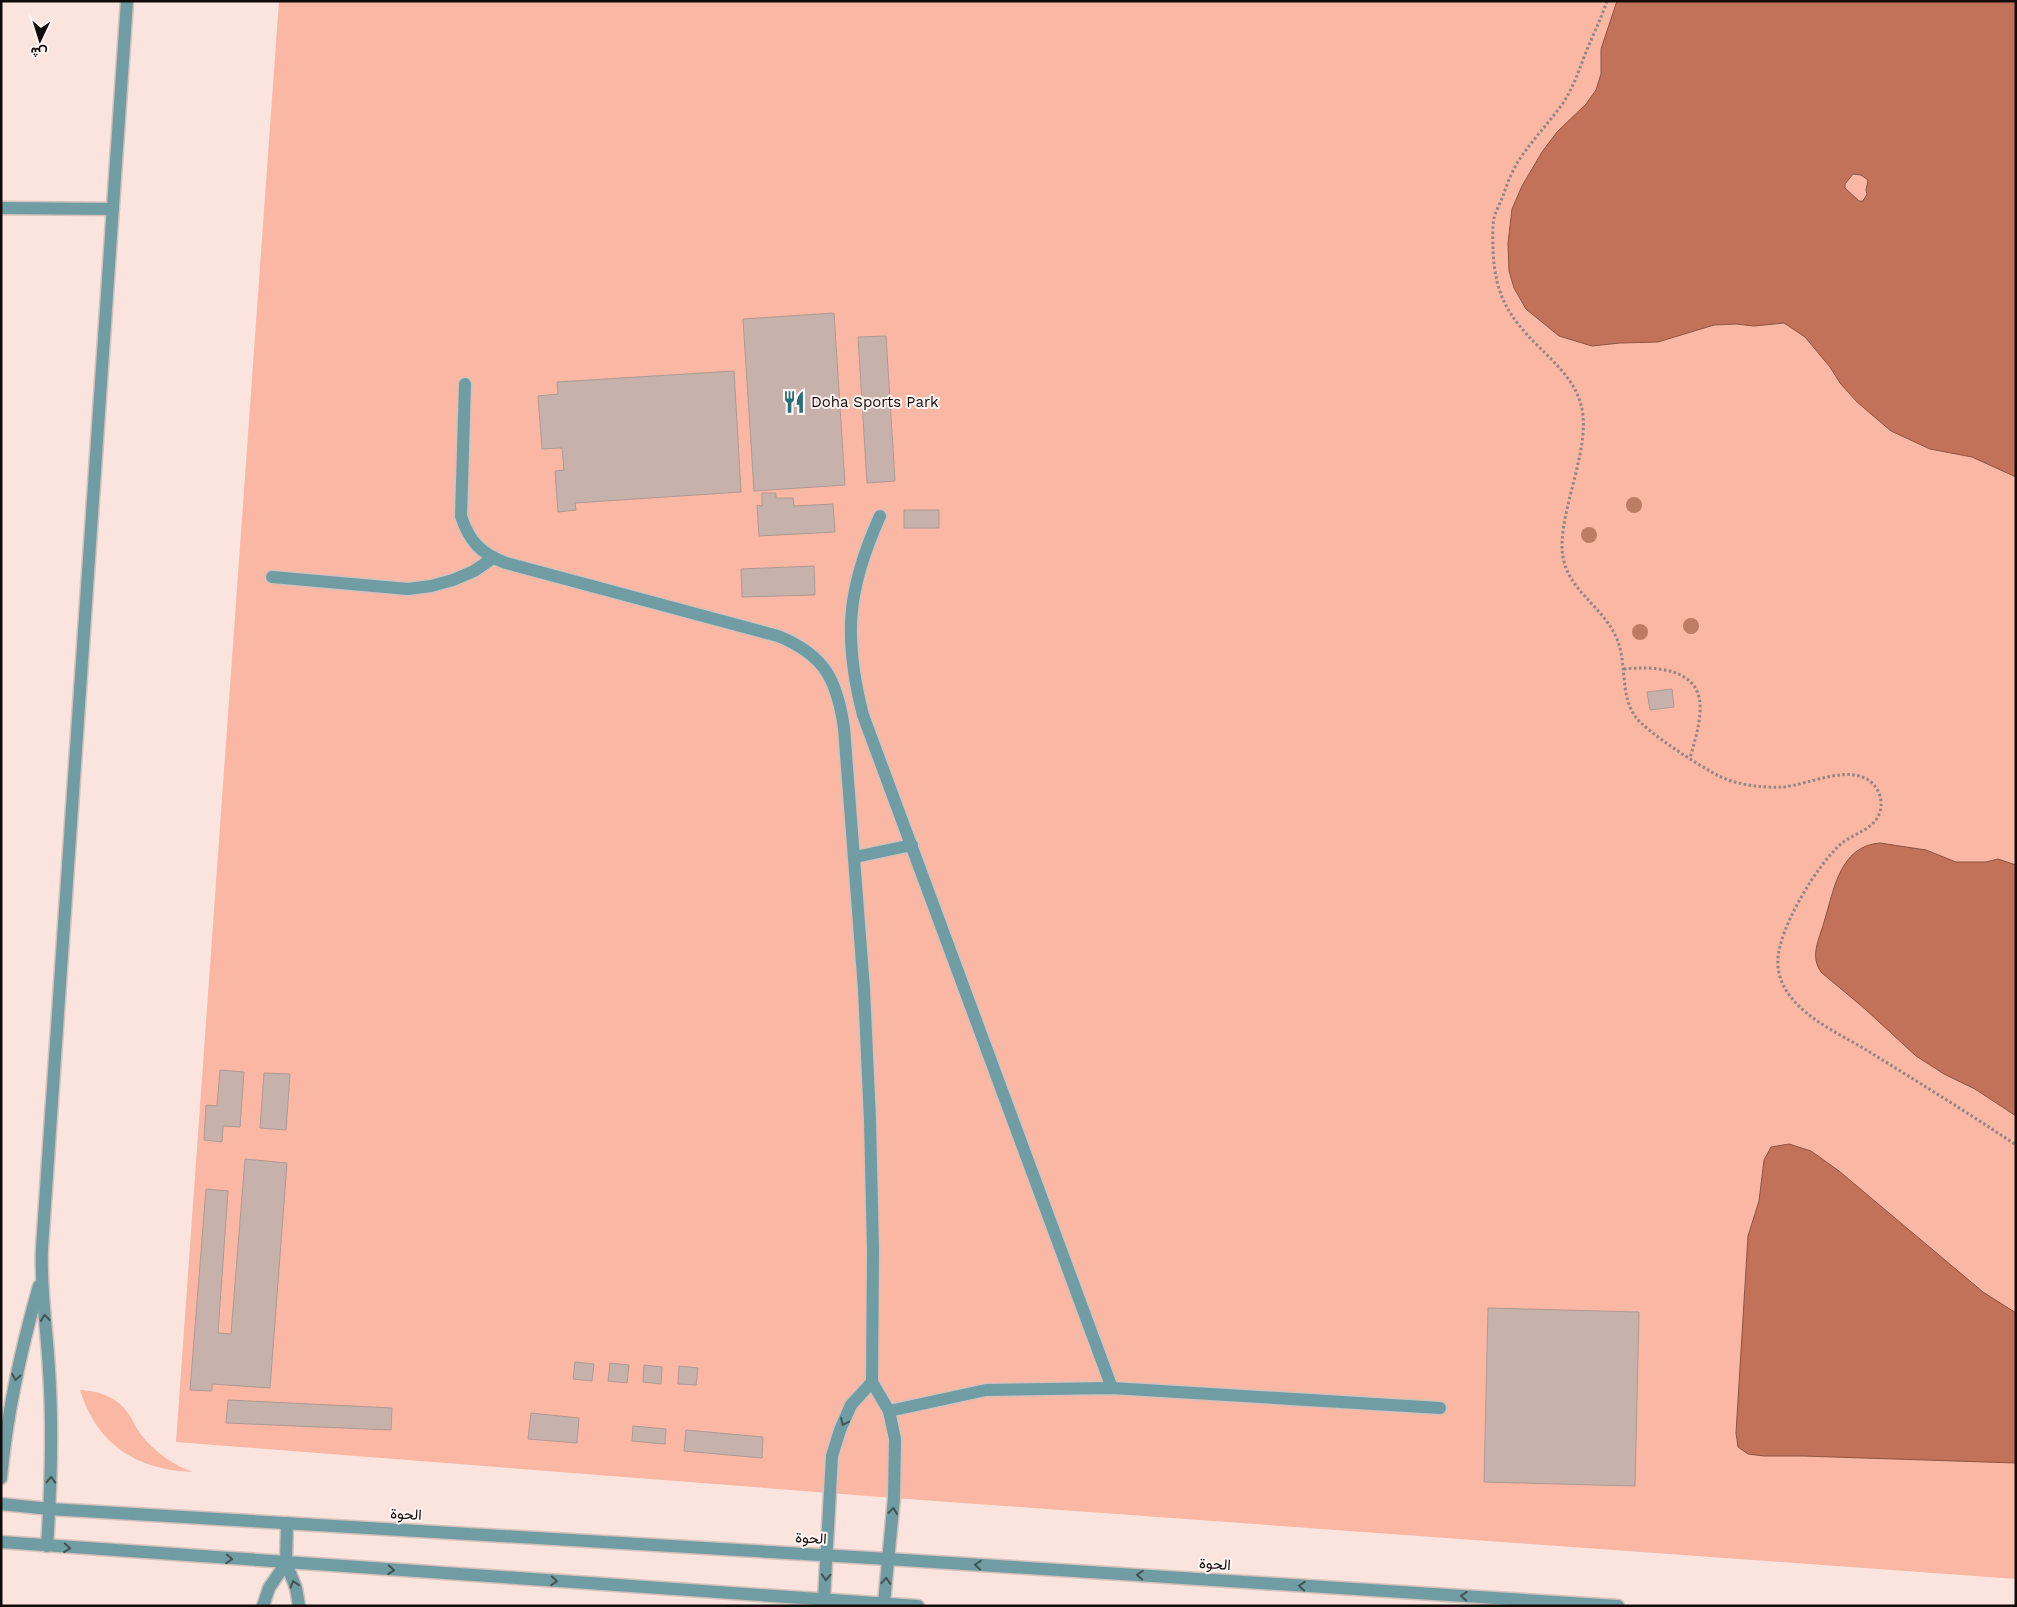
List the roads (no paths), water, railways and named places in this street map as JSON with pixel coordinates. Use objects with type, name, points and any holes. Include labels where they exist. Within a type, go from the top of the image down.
[{"type":"street","points":[[47,1546],[50,1509],[50,1398],[41,1278],[127,1]]},
{"type":"street","points":[[1,208],[113,210]]},
{"type":"street","points":[[465,384],[461,516],[465,529],[481,551],[493,558],[778,636],[798,644],[814,657],[828,674],[837,691],[842,710],[864,989],[873,1251],[872,1382],[889,1411],[895,1439],[896,1462],[884,1604]]},
{"type":"street","points":[[880,516],[866,547],[856,579],[851,612],[850,646],[854,680],[862,715],[912,845],[1112,1388]]},
{"type":"street","points":[[272,577],[408,589],[431,586],[453,580],[474,571],[493,558]]},
{"type":"street","points":[[855,857],[912,845]]},
{"type":"street","points":[[1,1478],[9,1413],[18,1367],[41,1278]]},
{"type":"street","points":[[824,1599],[832,1456],[840,1430],[851,1405],[872,1382]]},
{"type":"street","points":[[889,1411],[986,1390],[1112,1388],[1440,1408]]},
{"type":"street","name":"الحوة","points":[[1,1504],[50,1509],[827,1555],[1618,1606]]},
{"type":"street","points":[[287,1523],[286,1563],[296,1588],[299,1606]]},
{"type":"street","points":[[1,1542],[918,1606]]},
{"type":"street","points":[[263,1606],[269,1588],[286,1563]]},
{"type":"place","name":"Doha Sports Park","points":[[794,402]]}]
